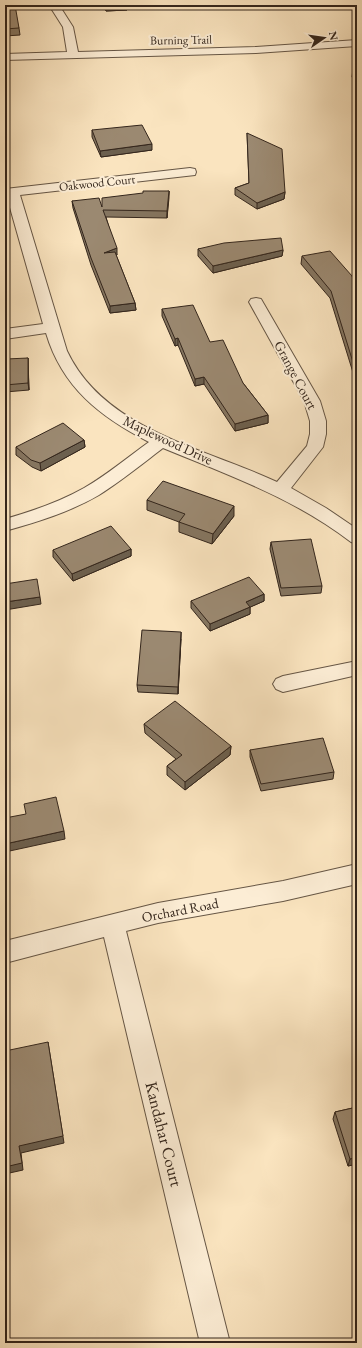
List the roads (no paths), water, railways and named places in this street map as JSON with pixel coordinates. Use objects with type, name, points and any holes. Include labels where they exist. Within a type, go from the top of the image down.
[{"type":"street","points":[[54,5],[68,27],[73,55]]},
{"type":"street","name":"Burning Trail","points":[[5,57],[256,50],[357,43]]},
{"type":"street","name":"Oakwood Court","points":[[8,193],[190,172]]},
{"type":"street","name":"Maplewood Drive","points":[[8,193],[62,355],[67,366],[88,393],[117,417],[134,428],[280,490],[328,518],[357,538]]},
{"type":"street","name":"Grange Court","points":[[256,302],[312,401],[318,421],[318,434],[315,446],[280,490]]},
{"type":"street","points":[[5,334],[52,327]]},
{"type":"street","points":[[5,525],[58,508],[80,498],[100,486],[162,440]]},
{"type":"street","points":[[283,684],[357,668]]},
{"type":"street","name":"Orchard Road","points":[[5,952],[158,913],[283,891],[357,874]]},
{"type":"street","name":"Kandahar Court","points":[[113,925],[215,1343]]}]
